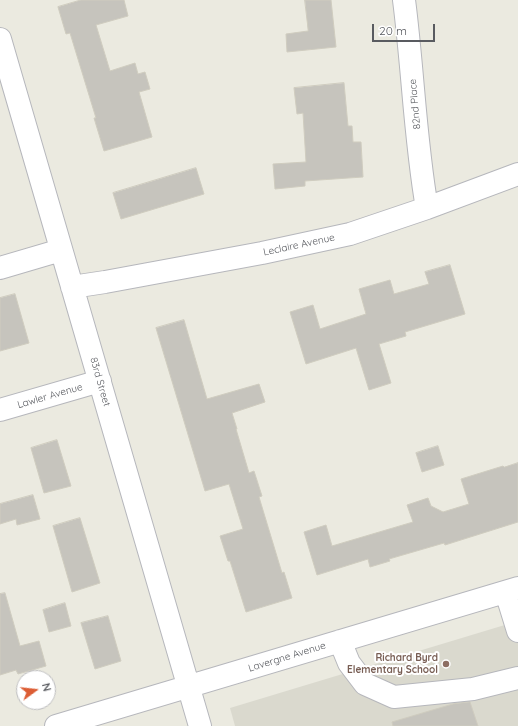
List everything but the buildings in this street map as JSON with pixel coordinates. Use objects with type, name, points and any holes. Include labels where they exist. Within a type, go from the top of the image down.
[{"type":"street","name":"82nd Place","points":[[404,0],[410,45],[422,180],[427,208]]},
{"type":"street","name":"83rd Street","points":[[0,39],[6,79],[61,250],[200,726]]},
{"type":"street","name":"Leclaire Avenue","points":[[72,287],[262,253],[350,234],[427,208],[518,174]]},
{"type":"street","points":[[0,268],[61,250]]},
{"type":"street","name":"Lawler Avenue","points":[[0,410],[100,381]]},
{"type":"street","points":[[512,590],[518,631]]},
{"type":"street","name":"Lavergne Avenue","points":[[56,726],[512,590]]},
{"type":"street","points":[[340,641],[348,663],[365,684],[394,697],[472,689],[518,678]]},
{"type":"shaded area","name":"Richard Byrd Elementary School","points":[[518,621],[518,726],[235,726],[230,708]]},
{"type":"place","name":"Richard Byrd Elementary School","points":[[446,664]]}]
